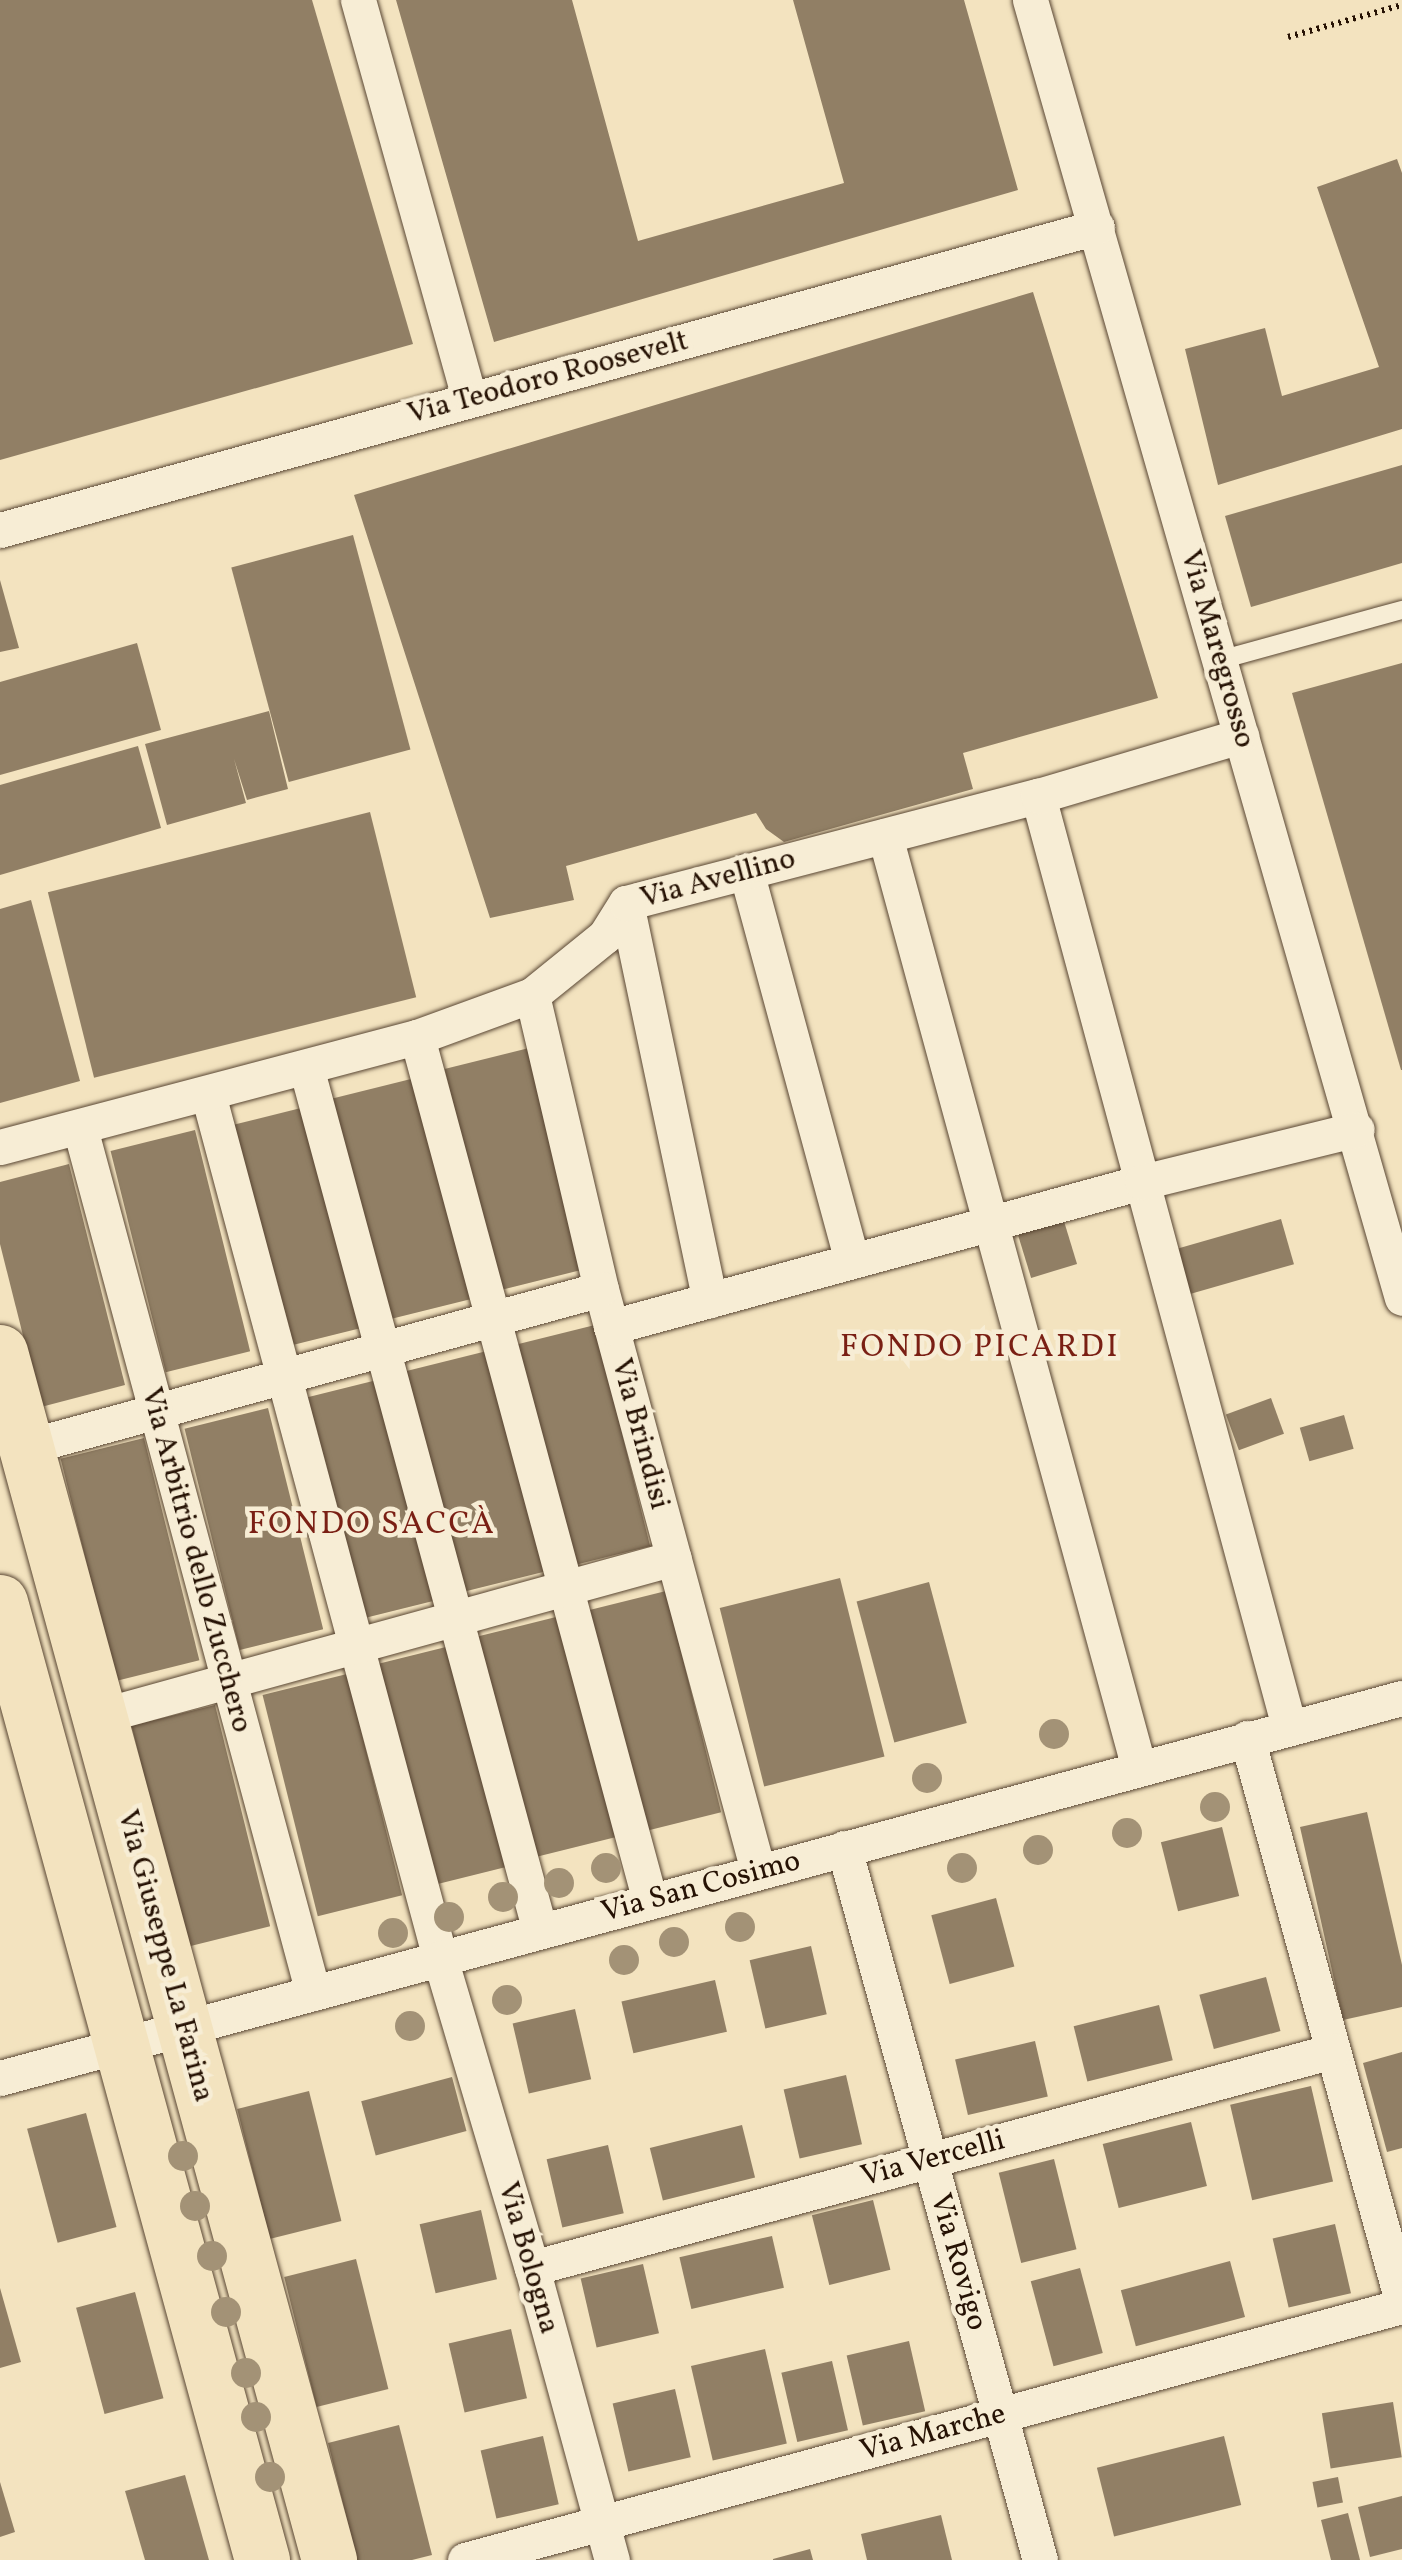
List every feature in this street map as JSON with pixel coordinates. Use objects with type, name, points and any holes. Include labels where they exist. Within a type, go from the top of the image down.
[{"type":"main road","name":"Via Giuseppe La Farina","points":[[0,1352],[329,2560]]},
{"type":"main road","points":[[0,1602],[262,2560]]},
{"type":"street","points":[[358,0],[470,400]]},
{"type":"street","name":"Via Maregrosso","points":[[1030,0],[1402,1298]]},
{"type":"street","name":"Via Teodoro Roosevelt","points":[[0,530],[1097,226]]},
{"type":"street","name":"Via Avellino","points":[[0,1147],[418,1037],[532,996],[605,936],[626,903],[1038,796],[1242,736]]},
{"type":"street","points":[[1038,796],[1289,1727]]},
{"type":"street","points":[[886,836],[1139,1768]]},
{"type":"street","points":[[746,871],[852,1261]]},
{"type":"street","points":[[626,903],[710,1300]]},
{"type":"street","name":"Via Brindisi","points":[[532,996],[601,1288],[758,1871]]},
{"type":"street","points":[[418,1037],[650,1901]]},
{"type":"street","points":[[306,1067],[540,1931]]},
{"type":"street","name":"Via Bologna","points":[[208,1094],[440,1958],[532,2268],[612,2560]]},
{"type":"street","name":"Via Arbitrio dello Zucchero","points":[[80,1128],[313,1992]]},
{"type":"street","points":[[612,1328],[1142,1182],[1356,1129]]},
{"type":"street","points":[[26,1446],[601,1288]]},
{"type":"street","points":[[100,1716],[674,1558]]},
{"type":"street","name":"Via San Cosimo","points":[[0,2078],[1402,1698]]},
{"type":"street","points":[[1247,1738],[1402,2304]]},
{"type":"street","name":"Via Rovigo","points":[[844,1848],[1040,2560]]},
{"type":"street","name":"Via Vercelli","points":[[532,2268],[1333,2051]]},
{"type":"street","name":"Via Marche","points":[[465,2560],[1402,2304]]},
{"type":"lane","points":[[1220,660],[1402,610]]},
{"type":"path","points":[[1288,37],[1402,5]]},
{"type":"building","points":[[0,0],[312,0],[413,344],[0,460]]},
{"type":"building","points":[[396,0],[572,0],[638,241],[844,183],[793,0],[964,0],[1018,190],[494,342]]},
{"type":"building","points":[[1397,159],[1402,173],[1402,429],[1218,485],[1185,349],[1265,328],[1282,396],[1379,367],[1317,187]]},
{"type":"building","points":[[1033,292],[1158,698],[963,753],[973,789],[784,842],[766,829],[756,813],[566,866],[574,900],[490,918],[354,495]]},
{"type":"building","points":[[1402,465],[1402,563],[1251,607],[1225,516]]},
{"type":"building","points":[[353,535],[410,749],[289,782],[231,568]]},
{"type":"building","points":[[0,580],[19,648],[0,652]]},
{"type":"building","points":[[137,643],[161,730],[0,775],[0,682]]},
{"type":"building","points":[[1402,663],[1402,1070],[1401,1070],[1292,693]]},
{"type":"building","points":[[269,711],[288,789],[247,800],[234,759],[246,803],[167,825],[145,744]]},
{"type":"building","points":[[138,746],[161,828],[0,875],[0,785]]},
{"type":"building","points":[[370,812],[416,997],[94,1078],[48,892]]},
{"type":"building","points":[[31,900],[80,1081],[0,1103],[0,909]]},
{"type":"building","points":[[529,1048],[584,1269],[500,1290],[445,1069]]},
{"type":"building","points":[[415,1078],[470,1299],[387,1320],[332,1099]]},
{"type":"building","points":[[309,1106],[364,1327],[281,1348],[226,1127]]},
{"type":"building","points":[[195,1130],[250,1351],[166,1372],[111,1151]]},
{"type":"building","points":[[69,1164],[125,1385],[41,1407],[0,1244],[0,1182]]},
{"type":"building","points":[[1063,1218],[1077,1264],[1031,1278],[1017,1232]]},
{"type":"building","points":[[1281,1219],[1294,1264],[1189,1294],[1176,1249]]},
{"type":"building","points":[[595,1325],[650,1546],[567,1567],[512,1346]]},
{"type":"building","points":[[491,1350],[546,1571],[462,1592],[407,1371]]},
{"type":"building","points":[[385,1378],[440,1599],[356,1620],[301,1399]]},
{"type":"building","points":[[1271,1398],[1284,1434],[1239,1450],[1226,1414]]},
{"type":"building","points":[[268,1408],[323,1629],[240,1650],[185,1429]]},
{"type":"building","points":[[1344,1415],[1354,1449],[1309,1461],[1300,1428]]},
{"type":"building","points":[[144,1438],[199,1660],[116,1681],[61,1459]]},
{"type":"building","points":[[840,1578],[885,1757],[764,1787],[720,1608]]},
{"type":"building","points":[[929,1582],[967,1723],[894,1742],[857,1601]]},
{"type":"building","points":[[666,1591],[721,1812],[638,1833],[583,1612]]},
{"type":"building","points":[[560,1616],[615,1837],[532,1858],[477,1637]]},
{"type":"building","points":[[458,1644],[513,1865],[430,1886],[375,1665]]},
{"type":"building","points":[[347,1674],[402,1895],[318,1916],[263,1695]]},
{"type":"building","points":[[215,1705],[270,1926],[187,1947],[132,1726]]},
{"type":"building","points":[[1367,1812],[1402,1965],[1402,2007],[1343,2020],[1300,1827]]},
{"type":"building","points":[[1222,1827],[1239,1896],[1178,1911],[1161,1842]]},
{"type":"building","points":[[996,1898],[1014,1967],[950,1984],[931,1915]]},
{"type":"building","points":[[811,1946],[827,2014],[765,2028],[750,1960]]},
{"type":"building","points":[[1266,1977],[1280,2031],[1214,2049],[1199,1995]]},
{"type":"building","points":[[715,1980],[727,2032],[633,2053],[621,2002]]},
{"type":"building","points":[[1159,2005],[1173,2060],[1087,2082],[1074,2026]]},
{"type":"building","points":[[575,2009],[591,2079],[529,2094],[513,2023]]},
{"type":"building","points":[[1035,2041],[1048,2097],[968,2115],[955,2059]]},
{"type":"building","points":[[1402,2052],[1402,2148],[1387,2152],[1363,2063]]},
{"type":"building","points":[[846,2075],[862,2144],[800,2159],[784,2089]]},
{"type":"building","points":[[452,2077],[466,2131],[376,2155],[361,2101]]},
{"type":"building","points":[[1311,2086],[1333,2181],[1252,2200],[1230,2105]]},
{"type":"building","points":[[309,2091],[341,2221],[270,2239],[237,2109]]},
{"type":"building","points":[[86,2113],[117,2227],[58,2243],[27,2129]]},
{"type":"building","points":[[1191,2122],[1207,2186],[1119,2208],[1103,2144]]},
{"type":"building","points":[[742,2125],[755,2177],[663,2200],[650,2148]]},
{"type":"building","points":[[608,2145],[624,2213],[562,2227],[547,2159]]},
{"type":"building","points":[[1054,2159],[1076,2249],[1021,2263],[999,2173]]},
{"type":"building","points":[[873,2200],[890,2270],[829,2285],[812,2215]]},
{"type":"building","points":[[481,2210],[497,2279],[436,2293],[420,2224]]},
{"type":"building","points":[[1335,2224],[1351,2293],[1289,2308],[1273,2238]]},
{"type":"building","points":[[772,2236],[784,2288],[691,2309],[679,2257]]},
{"type":"building","points":[[356,2259],[388,2389],[317,2407],[284,2277]]},
{"type":"building","points":[[1230,2261],[1245,2317],[1136,2346],[1121,2290]]},
{"type":"building","points":[[643,2264],[659,2333],[597,2348],[581,2278]]},
{"type":"building","points":[[1080,2268],[1103,2353],[1054,2366],[1031,2281]]},
{"type":"building","points":[[0,2288],[21,2362],[0,2368]]},
{"type":"building","points":[[135,2292],[163,2398],[105,2414],[76,2308]]},
{"type":"building","points":[[511,2329],[527,2398],[465,2413],[449,2343]]},
{"type":"building","points":[[909,2341],[925,2411],[863,2426],[847,2355]]},
{"type":"building","points":[[765,2349],[787,2444],[713,2461],[691,2366]]},
{"type":"building","points":[[832,2361],[848,2430],[797,2442],[781,2373]]},
{"type":"building","points":[[675,2389],[691,2457],[628,2472],[613,2403]]},
{"type":"building","points":[[1393,2402],[1402,2457],[1331,2469],[1322,2413]]},
{"type":"building","points":[[399,2425],[432,2555],[412,2560],[357,2560],[328,2443]]},
{"type":"building","points":[[543,2436],[559,2504],[496,2519],[481,2450]]},
{"type":"building","points":[[1224,2436],[1241,2505],[1114,2537],[1097,2468]]},
{"type":"building","points":[[185,2475],[209,2560],[145,2560],[125,2491]]},
{"type":"building","points":[[1338,2477],[1343,2503],[1317,2507],[1312,2482]]},
{"type":"building","points":[[0,2482],[15,2532],[0,2537]]},
{"type":"building","points":[[1402,2496],[1402,2549],[1370,2557],[1358,2507]]},
{"type":"building","points":[[1348,2513],[1360,2560],[1331,2560],[1321,2520]]},
{"type":"building","points":[[941,2515],[952,2560],[867,2560],[861,2534]]},
{"type":"building","points":[[810,2549],[813,2560],[773,2560],[773,2559]]},
{"type":"district","name":"FONDO PICARDI","points":[[980,1348]]},
{"type":"district","name":"FONDO SACCÀ","points":[[372,1525]]}]
